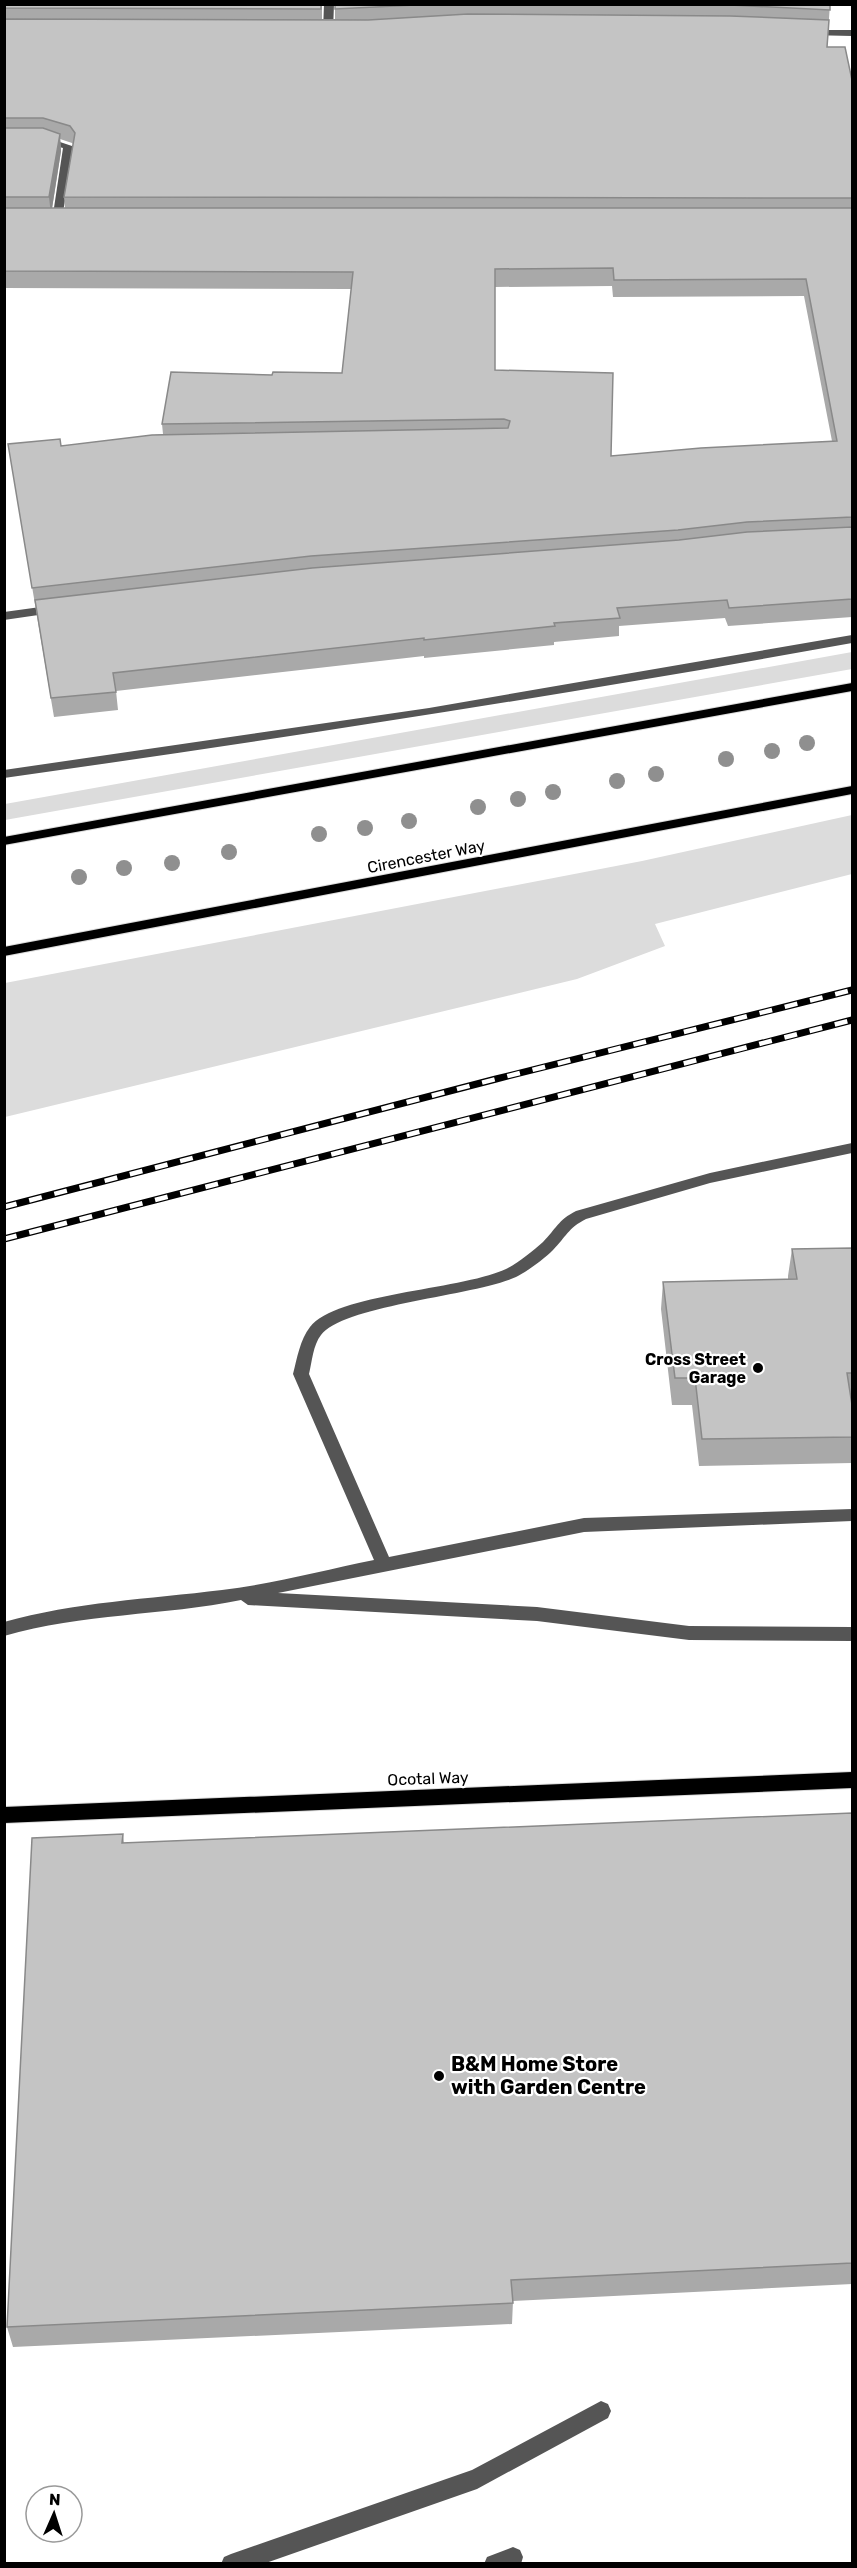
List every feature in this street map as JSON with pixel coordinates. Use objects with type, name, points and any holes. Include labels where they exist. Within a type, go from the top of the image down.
[{"type":"main road","points":[[4,841],[852,687]]},
{"type":"main road","name":"Cirencester Way","points":[[4,952],[852,790]]},
{"type":"main road","name":"Ocotal Way","points":[[4,1815],[852,1780]]},
{"type":"street","points":[[316,31],[333,31],[329,4]]},
{"type":"street","points":[[798,31],[852,33]]},
{"type":"street","points":[[4,140],[45,140],[67,146],[69,150],[52,221],[69,221]]},
{"type":"street","points":[[4,616],[72,607]]},
{"type":"street","points":[[4,774],[315,730],[646,677],[852,639]]},
{"type":"street","points":[[385,1566],[301,1374],[303,1359],[315,1331],[328,1319],[356,1309],[486,1282],[513,1272],[548,1246],[567,1222],[602,1208],[710,1178],[852,1148]]},
{"type":"street","points":[[4,1629],[25,1623],[122,1607],[224,1597],[584,1525],[852,1515]]},
{"type":"street","points":[[224,1597],[537,1614],[688,1634],[852,1634]]},
{"type":"street","points":[[231,2564],[477,2479],[601,2411]]},
{"type":"shaded area","points":[[852,652],[852,669],[5,820],[5,804]]},
{"type":"shaded area","points":[[852,815],[852,874],[655,924],[665,946],[577,979],[5,1117],[5,983],[642,861]]},
{"type":"building","points":[[4,4],[321,4],[321,9],[4,8]]},
{"type":"building","points":[[335,4],[436,4],[335,9]]},
{"type":"building","points":[[654,4],[830,4],[830,10],[730,5]]},
{"type":"building","points":[[468,14],[730,16],[829,20],[827,47],[845,47],[852,80],[852,198],[64,197],[75,133],[70,126],[43,118],[4,118],[4,19],[368,20]]},
{"type":"building","points":[[4,128],[43,128],[60,134],[49,197],[4,197]]},
{"type":"building","points":[[4,208],[852,208],[852,517],[747,522],[678,530],[311,556],[32,588],[8,444],[60,439],[61,446],[152,435],[508,428],[510,421],[504,419],[162,424],[171,372],[272,375],[273,372],[342,373],[353,272],[4,271]],"holes":[[[613,268],[614,280],[806,279],[837,441],[701,448],[611,456],[613,373],[495,370],[495,269]]]},
{"type":"building","points":[[852,527],[852,599],[729,608],[727,600],[617,608],[620,618],[554,623],[555,626],[424,640],[424,638],[113,673],[116,692],[51,698],[35,600],[312,568],[679,540],[747,532]]},
{"type":"building","name":"Cross Street Garage","points":[[852,1248],[852,1373],[847,1373],[852,1405],[852,1437],[702,1439],[695,1378],[675,1378],[663,1282],[797,1279],[792,1249]]},
{"type":"building","name":"B&M Home Store with Garden Centre","points":[[852,1813],[852,2263],[511,2280],[513,2303],[7,2327],[32,1838],[123,1834],[122,1843]]},
{"type":"railway","points":[[4,1207],[496,1079],[852,990]]},
{"type":"railway","points":[[4,1239],[852,1020]]},
{"type":"place","name":"Cross Street Garage","points":[[758,1368]]},
{"type":"place","name":"B&M Home Store with Garden Centre","points":[[439,2076]]}]
